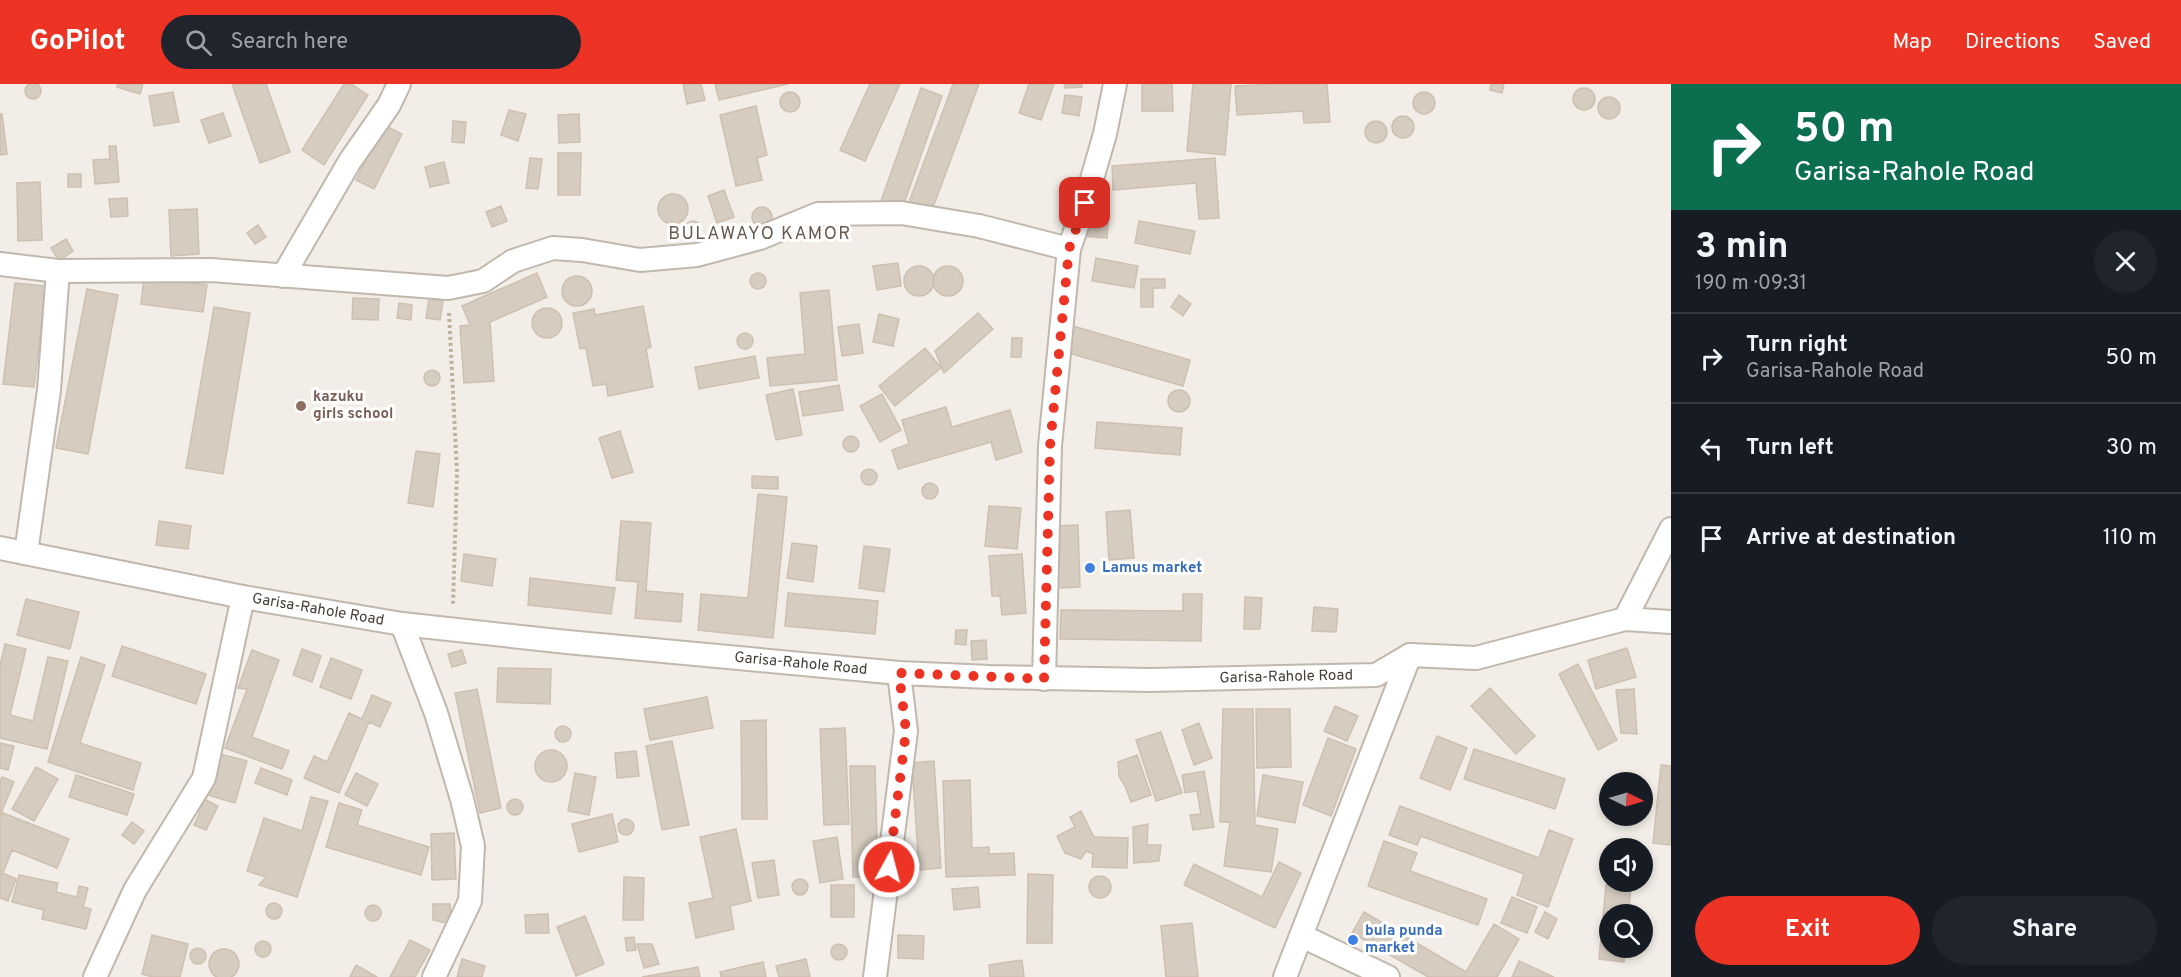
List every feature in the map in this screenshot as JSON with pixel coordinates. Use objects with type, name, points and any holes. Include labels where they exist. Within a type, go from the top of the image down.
[{"type":"street","points":[[283,276],[350,161],[389,105],[399,84]]},
{"type":"street","points":[[1044,679],[1050,446],[1069,249],[1105,134],[1115,84]]},
{"type":"street","points":[[0,264],[58,271],[211,270],[448,288],[483,281],[513,261],[553,248],[582,250],[640,260],[697,255],[760,238],[818,214],[901,213],[979,226],[1069,249]]},
{"type":"street","points":[[26,553],[49,390],[58,271]]},
{"type":"street","points":[[1625,619],[1671,529]]},
{"type":"street","name":"Garisa-Rahole Road","points":[[0,548],[243,597],[402,624],[899,673],[1044,679],[1173,680],[1376,675],[1410,655]]},
{"type":"street","points":[[95,977],[135,890],[204,777],[243,597]]},
{"type":"street","points":[[1285,977],[1410,655],[1476,658],[1625,619],[1671,622]]},
{"type":"street","points":[[402,624],[436,713],[462,799],[473,846],[470,901],[434,977]]},
{"type":"street","points":[[875,977],[906,731],[899,673]]},
{"type":"street","points":[[1302,936],[1388,977]]},
{"type":"path","points":[[448,288],[457,472],[453,629]]},
{"type":"building","points":[[33,83],[41,91],[33,99],[25,91]]},
{"type":"building","points":[[118,84],[143,84],[140,94],[117,87]]},
{"type":"building","points":[[232,84],[266,84],[290,152],[260,163]]},
{"type":"building","points":[[344,84],[351,84],[368,95],[324,165],[302,150]]},
{"type":"building","points":[[683,84],[701,84],[705,100],[687,104]]},
{"type":"building","points":[[715,84],[788,84],[719,100]]},
{"type":"building","points":[[870,84],[900,84],[865,161],[840,150]]},
{"type":"building","points":[[953,84],[979,84],[932,210],[909,202]]},
{"type":"building","points":[[1029,84],[1054,84],[1041,120],[1019,113]]},
{"type":"building","points":[[1064,84],[1082,84],[1082,87],[1065,88]]},
{"type":"building","points":[[1142,84],[1172,84],[1173,111],[1142,111]]},
{"type":"building","points":[[1193,84],[1231,84],[1225,155],[1187,151]]},
{"type":"building","points":[[1327,84],[1330,122],[1304,123],[1303,111],[1237,115],[1235,86]]},
{"type":"building","points":[[1491,84],[1504,84],[1502,93],[1490,90]]},
{"type":"building","points":[[921,88],[942,96],[902,209],[881,201]]},
{"type":"building","points":[[1584,88],[1592,91],[1595,99],[1592,107],[1584,110],[1576,107],[1573,99],[1576,91]]},
{"type":"building","points":[[173,92],[179,122],[154,126],[149,96]]},
{"type":"building","points":[[786,92],[794,92],[800,98],[800,106],[794,112],[786,112],[780,106],[780,98]]},
{"type":"building","points":[[1424,92],[1432,95],[1435,103],[1432,111],[1424,114],[1416,111],[1413,103],[1416,95]]},
{"type":"building","points":[[1065,95],[1082,97],[1079,116],[1062,113]]},
{"type":"building","points":[[1609,97],[1617,100],[1620,108],[1617,116],[1609,119],[1601,116],[1598,108],[1601,100]]},
{"type":"building","points":[[756,106],[767,155],[757,158],[762,180],[736,186],[720,115]]},
{"type":"building","points":[[509,110],[526,114],[518,141],[501,135]]},
{"type":"building","points":[[223,113],[231,136],[209,143],[201,120]]},
{"type":"building","points":[[0,114],[2,114],[7,154],[0,155]]},
{"type":"building","points":[[579,114],[580,142],[559,143],[558,115]]},
{"type":"building","points":[[1403,116],[1411,119],[1414,127],[1411,135],[1403,138],[1395,135],[1392,127],[1395,119]]},
{"type":"building","points":[[453,121],[466,122],[464,143],[452,142]]},
{"type":"building","points":[[1376,121],[1384,124],[1387,132],[1384,140],[1376,143],[1368,140],[1365,132],[1368,124]]},
{"type":"building","points":[[384,125],[402,134],[374,189],[356,180]]},
{"type":"building","points":[[109,146],[116,146],[119,182],[95,184],[93,160],[110,159]]},
{"type":"building","points":[[558,153],[581,153],[580,195],[558,195]]},
{"type":"building","points":[[530,158],[542,159],[538,189],[526,188]]},
{"type":"building","points":[[1215,158],[1219,218],[1199,219],[1196,183],[1113,190],[1112,166]]},
{"type":"building","points":[[444,162],[449,183],[430,187],[425,167]]},
{"type":"building","points":[[68,174],[81,174],[81,187],[68,187]]},
{"type":"building","points":[[40,182],[42,240],[18,241],[17,183]]},
{"type":"building","points":[[724,190],[734,217],[717,223],[708,196]]},
{"type":"building","points":[[673,194],[683,199],[688,209],[683,219],[673,224],[663,219],[658,209],[663,199]]},
{"type":"building","points":[[127,198],[128,216],[111,217],[109,199]]},
{"type":"building","points":[[501,206],[507,221],[492,227],[486,212]]},
{"type":"building","points":[[762,207],[769,210],[772,217],[769,224],[762,227],[755,224],[752,217],[755,210]]},
{"type":"building","points":[[197,209],[199,254],[171,256],[169,210]]},
{"type":"building","points":[[1084,220],[1108,222],[1107,238],[1083,236]]},
{"type":"building","points":[[693,221],[701,229],[693,237],[685,229]]},
{"type":"building","points":[[1139,221],[1195,231],[1190,254],[1135,243]]},
{"type":"building","points":[[258,225],[266,237],[255,244],[247,233]]},
{"type":"building","points":[[66,239],[73,251],[59,261],[51,248]]},
{"type":"building","points":[[1096,258],[1138,266],[1134,288],[1092,281]]},
{"type":"building","points":[[898,263],[901,286],[877,290],[873,266]]},
{"type":"building","points":[[919,266],[930,270],[934,281],[930,292],[919,296],[908,292],[904,281],[908,270]]},
{"type":"building","points":[[948,266],[958,271],[963,281],[958,291],[948,296],[938,291],[933,281],[938,271]]},
{"type":"building","points":[[537,273],[547,297],[490,322],[494,381],[464,383],[460,326],[470,325],[462,306]]},
{"type":"building","points":[[758,273],[764,275],[766,281],[764,287],[758,289],[752,287],[750,281],[752,275]]},
{"type":"building","points":[[577,276],[587,281],[592,291],[587,301],[577,306],[567,301],[562,291],[567,281]]},
{"type":"building","points":[[144,277],[207,285],[203,312],[141,304]]},
{"type":"building","points":[[1141,279],[1165,279],[1165,288],[1153,288],[1153,307],[1141,307]]},
{"type":"building","points":[[15,283],[46,286],[34,387],[3,384]]},
{"type":"building","points":[[87,289],[118,295],[88,454],[56,448]]},
{"type":"building","points":[[829,290],[837,380],[770,386],[767,358],[805,354],[800,293]]},
{"type":"building","points":[[1179,295],[1191,304],[1183,316],[1171,307]]},
{"type":"building","points":[[353,298],[379,299],[378,320],[352,319]]},
{"type":"building","points":[[429,299],[443,301],[440,320],[426,318]]},
{"type":"building","points":[[399,303],[412,305],[411,320],[397,318]]},
{"type":"building","points":[[643,306],[651,347],[646,349],[653,387],[608,396],[606,384],[593,386],[586,348],[580,349],[573,313],[594,309],[595,315]]},
{"type":"building","points":[[214,307],[250,313],[223,474],[186,468]]},
{"type":"building","points":[[547,308],[557,313],[562,323],[557,333],[547,338],[537,333],[532,323],[537,313]]},
{"type":"building","points":[[978,313],[993,329],[944,373],[935,351]]},
{"type":"building","points":[[879,314],[899,319],[893,346],[873,342]]},
{"type":"building","points":[[859,324],[863,353],[842,356],[838,327]]},
{"type":"building","points":[[1073,326],[1190,360],[1183,386],[1065,352]]},
{"type":"building","points":[[745,333],[751,335],[753,341],[751,347],[745,349],[739,347],[737,341],[739,335]]},
{"type":"building","points":[[1012,338],[1022,338],[1021,357],[1011,357]]},
{"type":"building","points":[[925,348],[941,368],[895,406],[879,386]]},
{"type":"building","points":[[755,356],[759,378],[699,389],[695,367]]},
{"type":"building","points":[[432,370],[438,372],[440,378],[438,384],[432,386],[426,384],[424,378],[426,372]]},
{"type":"building","points":[[839,385],[843,410],[803,416],[799,392]]},
{"type":"building","points":[[793,389],[802,435],[776,440],[766,395]]},
{"type":"building","points":[[1179,390],[1187,393],[1190,401],[1187,409],[1179,412],[1171,409],[1168,401],[1171,393]]},
{"type":"building","points":[[882,394],[901,430],[880,442],[860,406]]},
{"type":"building","points":[[946,407],[952,427],[1010,410],[1022,452],[996,460],[991,442],[898,469],[892,450],[909,444],[902,420]]},
{"type":"building","points":[[1097,422],[1182,428],[1180,455],[1095,448]]},
{"type":"building","points":[[620,431],[633,472],[612,478],[599,438]]},
{"type":"building","points":[[851,436],[859,444],[851,452],[843,444]]},
{"type":"building","points":[[416,451],[440,454],[433,507],[408,503]]},
{"type":"building","points":[[869,469],[877,477],[869,485],[861,477]]},
{"type":"building","points":[[752,476],[778,477],[778,489],[752,488]]},
{"type":"building","points":[[930,483],[936,485],[938,491],[936,497],[930,499],[924,497],[922,491],[924,485]]},
{"type":"building","points":[[758,494],[787,497],[773,638],[698,630],[701,594],[748,598]]},
{"type":"building","points":[[989,506],[1021,508],[1017,549],[985,546]]},
{"type":"building","points":[[1130,510],[1134,558],[1109,560],[1106,512]]},
{"type":"building","points":[[159,521],[191,526],[188,549],[156,545]]},
{"type":"building","points":[[621,521],[651,523],[646,591],[683,594],[681,622],[635,618],[638,582],[616,580]]},
{"type":"building","points":[[1078,525],[1080,587],[1058,588],[1055,526]]},
{"type":"building","points":[[792,543],[817,546],[813,582],[787,578]]},
{"type":"building","points":[[864,546],[890,549],[884,592],[859,588]]},
{"type":"building","points":[[464,554],[496,559],[492,586],[461,581]]},
{"type":"building","points":[[1022,554],[1026,613],[1002,615],[1000,596],[992,596],[989,556]]},
{"type":"building","points":[[530,578],[615,588],[611,614],[528,605]]},
{"type":"building","points":[[788,593],[878,601],[875,634],[785,626]]},
{"type":"building","points":[[1183,594],[1202,594],[1201,641],[1060,639],[1061,610],[1183,611]]},
{"type":"building","points":[[1245,597],[1262,598],[1260,629],[1244,629]]},
{"type":"building","points":[[26,599],[79,612],[70,649],[17,635]]},
{"type":"building","points":[[1314,607],[1338,609],[1336,632],[1312,631]]},
{"type":"building","points":[[956,630],[967,630],[966,645],[955,644]]},
{"type":"building","points":[[986,640],[987,659],[972,660],[971,641]]},
{"type":"building","points":[[5,644],[26,649],[10,715],[33,721],[48,657],[68,661],[47,749],[0,738],[0,666]]},
{"type":"building","points":[[122,646],[206,674],[196,704],[112,676]]},
{"type":"building","points":[[1627,648],[1636,677],[1596,689],[1588,660]]},
{"type":"building","points":[[302,649],[321,656],[312,682],[293,675]]},
{"type":"building","points":[[252,650],[279,660],[252,737],[289,751],[282,769],[225,748],[247,689],[238,688]]},
{"type":"building","points":[[462,650],[466,663],[452,667],[448,654]]},
{"type":"building","points":[[81,657],[105,665],[80,743],[141,763],[133,790],[48,762]]},
{"type":"building","points":[[331,658],[362,670],[351,699],[320,687]]},
{"type":"building","points":[[1578,664],[1617,740],[1598,750],[1559,674]]},
{"type":"building","points":[[498,668],[551,669],[550,704],[497,702]]},
{"type":"building","points":[[1490,688],[1535,736],[1516,754],[1471,706]]},
{"type":"building","points":[[477,689],[501,808],[480,813],[455,693]]},
{"type":"building","points":[[1634,689],[1637,734],[1621,733],[1616,690]]},
{"type":"building","points":[[372,695],[391,703],[380,727],[369,722],[339,793],[304,778],[314,756],[327,762],[349,713],[362,719]]},
{"type":"building","points":[[707,697],[713,728],[650,740],[644,709]]},
{"type":"building","points":[[1335,706],[1358,716],[1347,741],[1324,731]]},
{"type":"building","points":[[1223,709],[1253,709],[1255,825],[1278,829],[1271,872],[1224,866],[1230,822],[1220,822]]},
{"type":"building","points":[[1256,709],[1290,709],[1291,767],[1257,768]]},
{"type":"building","points":[[766,720],[767,819],[742,819],[741,721]]},
{"type":"building","points":[[1199,723],[1212,758],[1194,765],[1182,730]]},
{"type":"building","points":[[563,726],[571,734],[563,742],[555,734]]},
{"type":"building","points":[[845,728],[849,824],[824,825],[820,729]]},
{"type":"building","points":[[1161,732],[1182,793],[1156,801],[1136,740]]},
{"type":"building","points":[[1437,736],[1467,748],[1450,790],[1420,778]]},
{"type":"building","points":[[1328,738],[1356,749],[1331,816],[1303,805]]},
{"type":"building","points":[[672,741],[689,825],[662,830],[646,746]]},
{"type":"building","points":[[0,743],[14,746],[8,770],[0,768]]},
{"type":"building","points":[[1474,749],[1565,779],[1555,809],[1464,779]]},
{"type":"building","points":[[551,750],[562,755],[567,766],[562,777],[551,782],[540,777],[535,766],[540,755]]},
{"type":"building","points":[[636,751],[639,776],[617,778],[615,753]]},
{"type":"building","points":[[220,754],[247,761],[235,803],[208,795]]},
{"type":"building","points":[[1137,755],[1151,795],[1131,802],[1119,776],[1118,762]]},
{"type":"building","points":[[934,761],[941,868],[919,870],[912,763]]},
{"type":"building","points":[[1661,765],[1671,766],[1671,845],[1653,843]]},
{"type":"building","points":[[850,766],[875,766],[878,876],[853,877]]},
{"type":"building","points":[[36,767],[58,779],[34,821],[12,809]]},
{"type":"building","points":[[261,768],[292,780],[287,795],[255,783]]},
{"type":"building","points":[[1204,771],[1214,827],[1193,830],[1190,815],[1201,814],[1197,791],[1185,793],[1182,775]]},
{"type":"building","points":[[356,773],[378,784],[367,806],[345,795]]},
{"type":"building","points":[[575,773],[596,777],[589,815],[568,811]]},
{"type":"building","points":[[76,775],[134,794],[127,815],[69,797]]},
{"type":"building","points":[[1263,775],[1303,782],[1295,823],[1257,816]]},
{"type":"building","points":[[2,777],[14,782],[0,816],[0,782]]},
{"type":"building","points":[[970,780],[972,848],[989,847],[989,854],[1014,853],[1015,875],[946,877],[943,781]]},
{"type":"building","points":[[200,797],[218,806],[206,830],[194,825],[200,812],[194,810]]},
{"type":"building","points":[[311,797],[328,801],[297,897],[259,885],[266,877],[247,871],[264,818],[302,831]]},
{"type":"building","points":[[515,799],[523,807],[515,815],[507,807]]},
{"type":"building","points":[[339,803],[362,810],[357,825],[429,847],[421,875],[326,847]]},
{"type":"building","points":[[1400,806],[1539,858],[1549,830],[1573,839],[1548,907],[1517,895],[1524,874],[1421,836],[1417,845],[1389,835]]},
{"type":"building","points":[[1081,811],[1094,837],[1128,838],[1127,868],[1092,867],[1093,854],[1086,851],[1081,859],[1065,853],[1057,836],[1075,827],[1070,817]]},
{"type":"building","points":[[3,813],[69,839],[57,868],[12,850],[3,873],[16,879],[8,901],[0,898],[0,821]]},
{"type":"building","points":[[612,814],[618,842],[579,852],[572,824]]},
{"type":"building","points":[[626,819],[634,827],[626,835],[618,827]]},
{"type":"building","points":[[132,822],[144,831],[134,844],[122,835]]},
{"type":"building","points":[[1148,824],[1147,845],[1161,845],[1159,861],[1134,863],[1133,827]]},
{"type":"building","points":[[736,829],[751,901],[730,906],[734,929],[696,938],[689,903],[713,898],[700,837]]},
{"type":"building","points":[[454,833],[456,879],[432,880],[431,834]]},
{"type":"building","points":[[837,837],[843,879],[820,883],[813,841]]},
{"type":"building","points":[[1384,841],[1417,853],[1410,871],[1487,899],[1478,925],[1368,886]]},
{"type":"building","points":[[774,860],[779,895],[758,898],[752,863]]},
{"type":"building","points":[[1279,862],[1301,873],[1275,928],[1184,885],[1194,864],[1262,897]]},
{"type":"building","points":[[1028,874],[1053,875],[1052,943],[1027,943]]},
{"type":"building","points":[[19,875],[58,883],[56,892],[77,897],[79,886],[88,888],[83,907],[91,909],[86,929],[42,919],[44,910],[12,902]]},
{"type":"building","points":[[1100,876],[1108,879],[1111,887],[1108,895],[1100,898],[1092,895],[1089,887],[1092,879]]},
{"type":"building","points":[[624,877],[644,878],[643,920],[623,920]]},
{"type":"building","points":[[800,879],[806,881],[808,887],[806,893],[800,895],[794,893],[792,887],[794,881]]},
{"type":"building","points":[[831,885],[854,885],[854,917],[831,917]]},
{"type":"building","points":[[978,887],[980,907],[954,910],[952,889]]},
{"type":"building","points":[[1605,892],[1630,892],[1629,904],[1604,904]]},
{"type":"building","points":[[1512,897],[1537,907],[1527,933],[1501,923]]},
{"type":"building","points":[[274,903],[280,905],[282,911],[280,917],[274,919],[268,917],[266,911],[268,905]]},
{"type":"building","points":[[433,904],[450,904],[451,924],[433,920]]},
{"type":"building","points":[[373,905],[379,907],[381,913],[379,919],[373,921],[367,919],[365,913],[367,907]]},
{"type":"building","points":[[1364,912],[1466,972],[1494,924],[1519,939],[1497,977],[1428,977],[1352,933]]},
{"type":"building","points":[[1545,912],[1557,919],[1548,939],[1535,932]]},
{"type":"building","points":[[548,914],[549,933],[526,933],[525,915]]},
{"type":"building","points":[[585,916],[604,964],[576,976],[557,927]]},
{"type":"building","points":[[1192,923],[1198,977],[1166,977],[1161,926]]},
{"type":"building","points":[[152,935],[188,944],[180,977],[152,977],[142,974]]},
{"type":"building","points":[[898,935],[924,936],[923,959],[898,958]]},
{"type":"building","points":[[634,937],[636,950],[627,951],[625,938]]},
{"type":"building","points":[[410,940],[430,950],[415,977],[390,977]]},
{"type":"building","points":[[263,941],[271,949],[263,957],[255,949]]},
{"type":"building","points":[[637,944],[652,944],[659,964],[644,968]]},
{"type":"building","points":[[839,944],[845,946],[847,952],[845,958],[839,960],[833,958],[831,952],[833,946]]},
{"type":"building","points":[[198,948],[206,956],[198,964],[190,956]]},
{"type":"building","points":[[224,949],[237,958],[239,964],[237,970],[227,978],[214,974],[209,964],[214,954]]},
{"type":"building","points":[[1599,958],[1624,958],[1624,962]]},
{"type":"building","points":[[462,959],[485,966],[482,977],[457,977]]},
{"type":"building","points":[[806,959],[810,977],[779,977],[776,966]]},
{"type":"building","points":[[1022,960],[1024,977],[990,977],[989,965]]},
{"type":"building","points":[[1519,961],[1554,977],[1512,977]]},
{"type":"building","points":[[763,962],[766,977],[721,977],[720,972]]},
{"type":"building","points":[[356,965],[377,977],[350,977]]},
{"type":"building","points":[[698,967],[700,977],[642,977]]},
{"type":"place","name":"kazuku girls school","points":[[301,406]]},
{"type":"place","name":"Lamus market","points":[[1090,568]]},
{"type":"place","name":"bula punda market","points":[[1353,940]]},
{"type":"district","name":"BULAWAYO KAMOR","points":[[760,234]]},
{"type":"route","points":[[889,867],[906,731],[899,673],[1044,679],[1050,446],[1069,249],[1085,203]]}]
